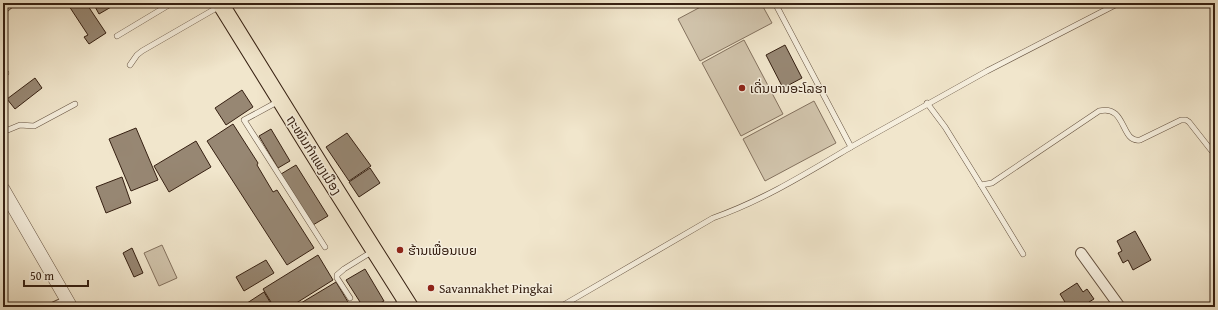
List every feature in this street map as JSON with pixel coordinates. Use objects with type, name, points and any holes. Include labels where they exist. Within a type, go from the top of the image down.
[{"type":"main road","name":"ຖະໜົນກຳແພງເມືອງ","points":[[220,4],[408,304]]},
{"type":"street","points":[[3,8],[9,3]]},
{"type":"street","points":[[3,189],[69,304],[55,307]]},
{"type":"street","points":[[1081,253],[1120,307]]},
{"type":"lane","points":[[117,36],[172,3]]},
{"type":"lane","points":[[775,3],[851,147]]},
{"type":"lane","points":[[560,307],[713,218],[734,211],[789,183],[987,71],[1119,3]]},
{"type":"lane","points":[[130,65],[142,51],[220,4]]},
{"type":"lane","points":[[280,101],[244,120],[325,247]]},
{"type":"lane","points":[[3,132],[20,125],[34,126],[75,104]]},
{"type":"lane","points":[[928,104],[945,127],[1023,254]]},
{"type":"lane","points":[[981,185],[992,183],[1100,111],[1106,109],[1114,111],[1129,136],[1136,141],[1181,120],[1186,120],[1215,153]]},
{"type":"lane","points":[[350,298],[337,278],[337,275],[374,250]]},
{"type":"lane","points":[[389,307],[408,304]]},
{"type":"shaded area","points":[[708,3],[761,3],[772,23],[700,61],[678,19]]},
{"type":"shaded area","name":"ເດີ່ນບານອະໂລຮາ","points":[[744,40],[783,114],[741,136],[702,63]]},
{"type":"shaded area","points":[[814,101],[836,143],[765,181],[743,139]]},
{"type":"shaded area","points":[[162,245],[177,278],[159,286],[144,253]]},
{"type":"building","points":[[67,3],[76,3],[77,6],[82,3],[86,3],[106,33],[89,44],[84,37],[88,35]]},
{"type":"building","points":[[93,3],[118,3],[99,14]]},
{"type":"building","points":[[785,45],[802,78],[783,88],[766,55]]},
{"type":"building","points":[[35,78],[42,88],[15,109],[7,99]]},
{"type":"building","points":[[242,90],[253,107],[226,125],[215,108]]},
{"type":"building","points":[[233,124],[258,163],[257,165],[273,192],[277,190],[314,248],[287,265],[207,141]]},
{"type":"building","points":[[136,128],[158,180],[131,191],[109,139]]},
{"type":"building","points":[[271,129],[290,161],[278,168],[259,136]]},
{"type":"building","points":[[347,133],[371,166],[349,181],[326,147]]},
{"type":"building","points":[[196,141],[211,167],[169,192],[154,166]]},
{"type":"building","points":[[296,165],[328,216],[313,225],[281,174]]},
{"type":"building","points":[[370,168],[380,183],[359,197],[349,182]]},
{"type":"building","points":[[122,177],[131,203],[106,213],[96,187]]},
{"type":"building","points":[[1135,231],[1151,260],[1133,270],[1128,260],[1123,263],[1118,253],[1122,251],[1117,241]]},
{"type":"building","points":[[132,248],[143,273],[134,277],[123,253]]},
{"type":"building","points":[[318,255],[333,280],[290,307],[274,307],[263,289]]},
{"type":"building","points":[[266,260],[274,273],[244,291],[236,277]]},
{"type":"building","points":[[365,269],[384,301],[373,307],[351,307],[360,302],[346,280]]},
{"type":"building","points":[[336,282],[351,307],[303,307],[301,303]]},
{"type":"building","points":[[1077,283],[1083,292],[1087,289],[1094,299],[1089,302],[1093,307],[1068,307],[1060,294]]},
{"type":"building","points":[[264,292],[273,307],[241,307]]},
{"type":"place","name":"ເດີ່ນບານອະໂລຮາ","points":[[742,88]]},
{"type":"place","name":"ຮ້ານເພື່ອນເບຍ","points":[[400,250]]},
{"type":"place","name":"Savannakhet Pingkai","points":[[431,288]]}]
